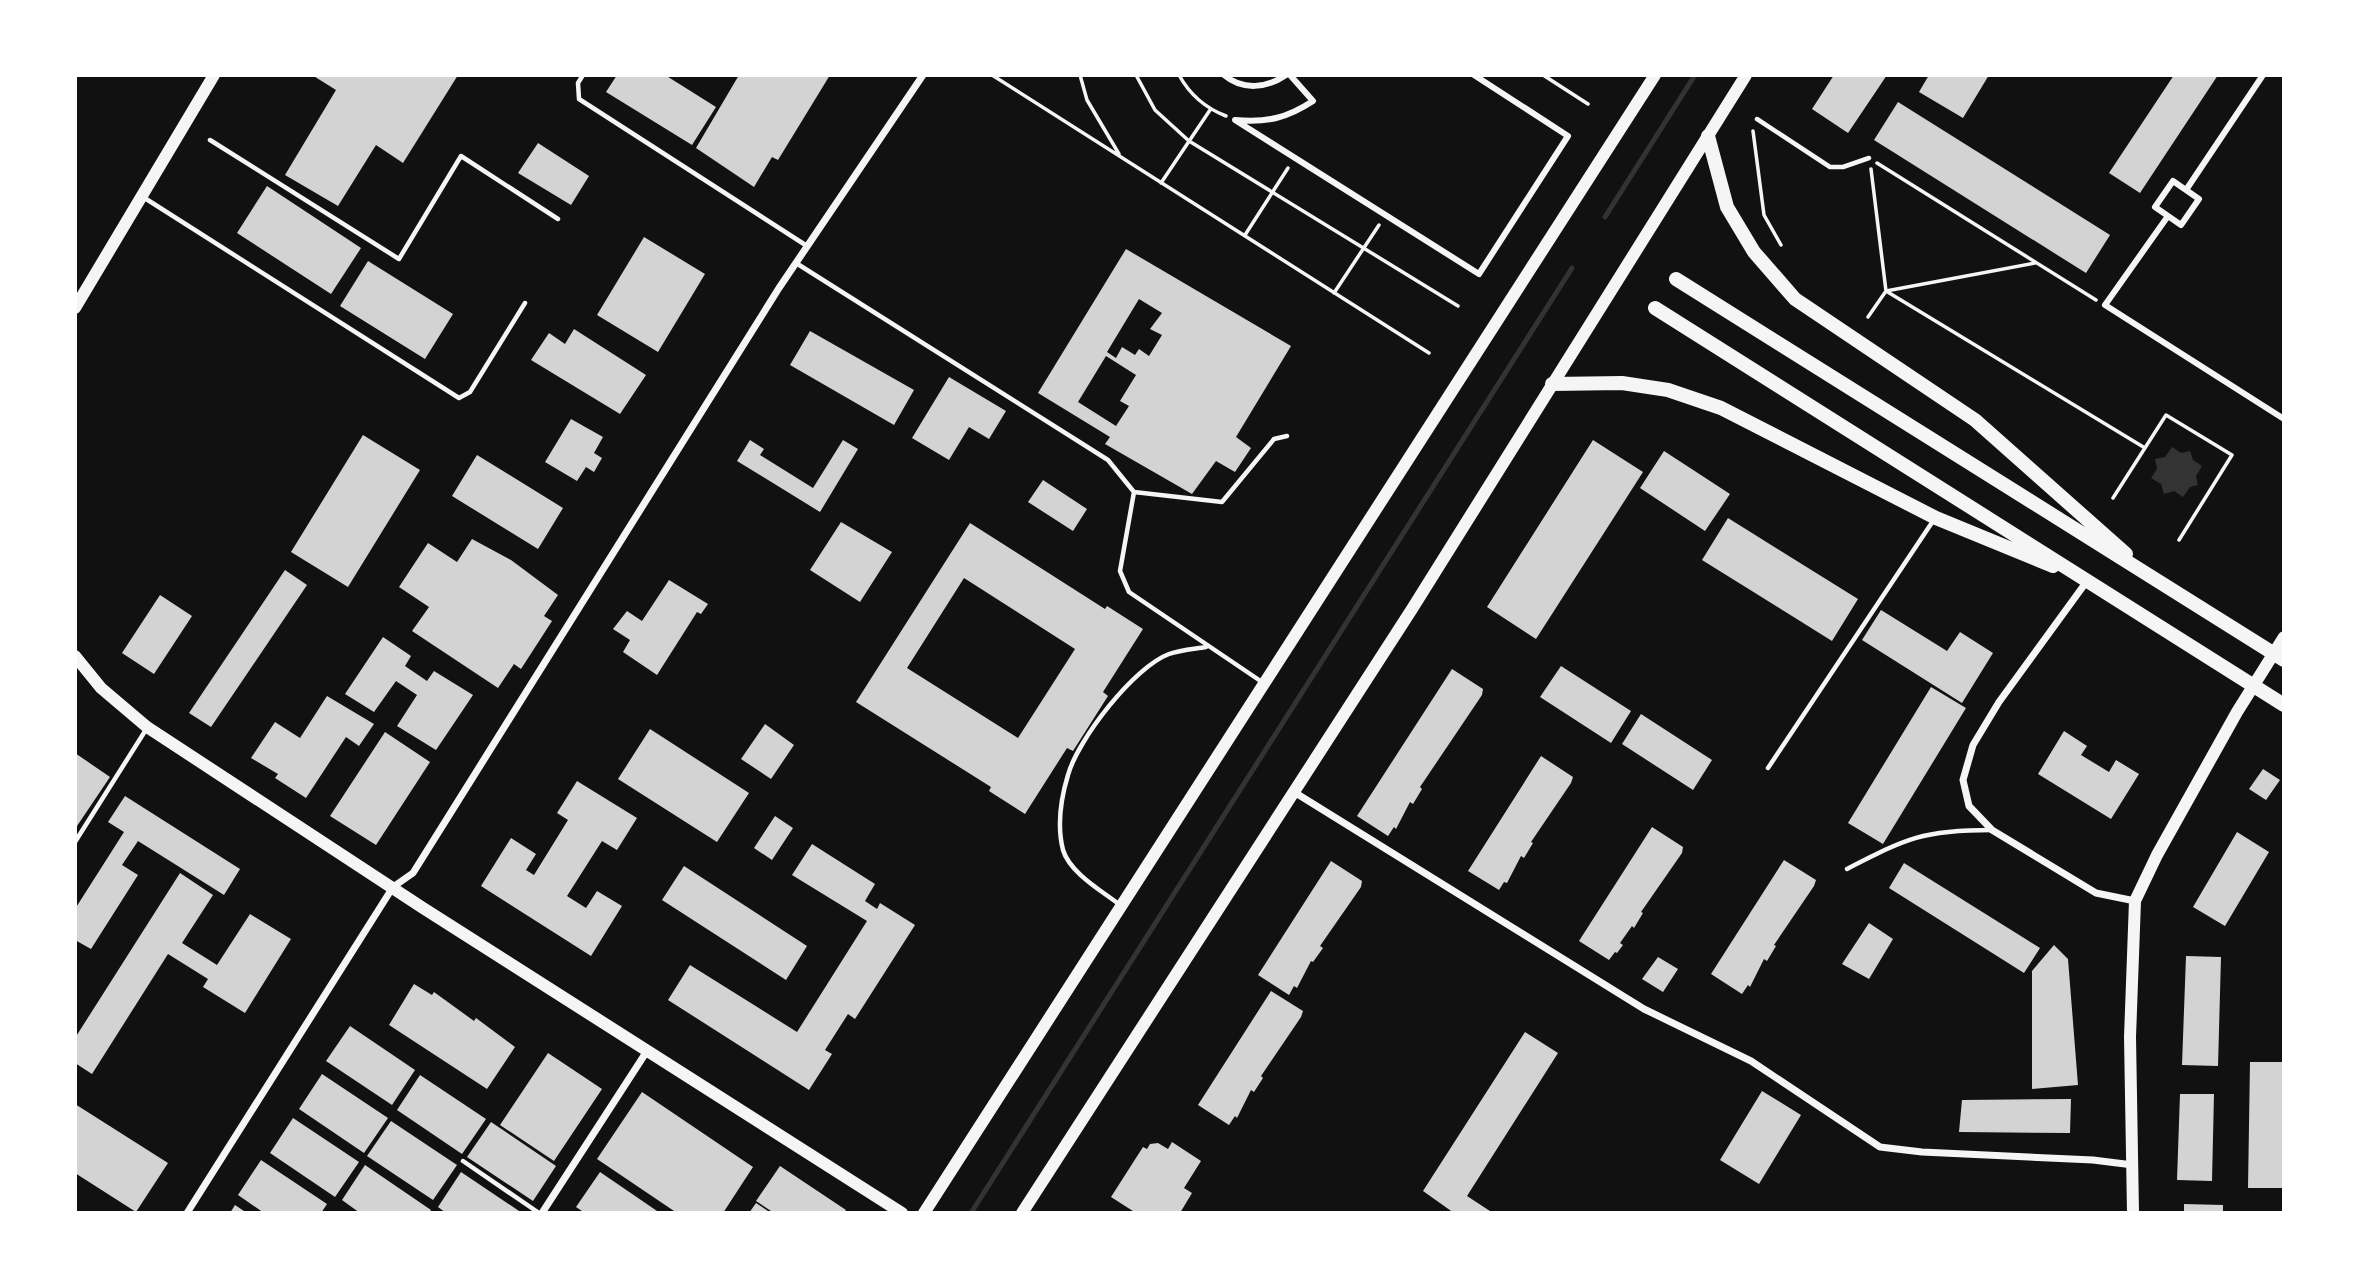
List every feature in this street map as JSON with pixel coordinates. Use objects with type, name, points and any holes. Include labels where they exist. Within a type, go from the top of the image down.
[{"type":"main road","points":[[75,308],[214,75]]},
{"type":"main road","points":[[924,1213],[1655,75]]},
{"type":"main road","points":[[1023,1213],[1294,792],[1746,75]]},
{"type":"main road","points":[[1708,136],[1727,207],[1754,252],[1795,299],[1975,420],[2156,580]]},
{"type":"main road","points":[[1676,279],[2279,657]]},
{"type":"main road","points":[[1655,308],[2284,705]]},
{"type":"main road","points":[[1552,384],[1622,383],[1668,390],[1711,404],[1776,433],[1936,518],[2088,580]]},
{"type":"main road","points":[[2133,1213],[2130,1037],[2135,901],[2157,855],[2237,712],[2254,685],[2279,657],[2284,637]]},
{"type":"main road","points":[[75,656],[101,688],[147,727],[902,1213]]},
{"type":"street","points":[[187,1213],[393,887],[413,873],[796,263],[923,75]]},
{"type":"street","points":[[1224,75],[1244,86],[1260,87],[1288,75],[1313,101],[1290,116],[1263,122],[1236,120]]},
{"type":"street","points":[[1236,120],[1479,274],[1568,136],[1474,75]]},
{"type":"street","points":[[2186,190],[2263,75]]},
{"type":"street","points":[[2173,181],[2199,199],[2181,225],[2168,216],[2155,207],[2173,181]]},
{"type":"street","points":[[2168,216],[2105,305],[2284,419]]},
{"type":"street","points":[[2088,580],[2006,691],[1973,745],[1963,780],[1969,806],[1992,830],[2096,893],[2135,901]]},
{"type":"street","points":[[1294,792],[1644,1009],[1751,1061],[1880,1147],[1922,1152],[2094,1160],[2134,1165]]},
{"type":"street","points":[[540,1213],[647,1051]]},
{"type":"lane","points":[[583,75],[579,83],[579,100],[807,246]]},
{"type":"lane","points":[[1756,119],[1830,167],[1843,167],[1869,158]]},
{"type":"lane","points":[[210,140],[399,259],[461,156],[558,219]]},
{"type":"lane","points":[[140,195],[459,398],[470,393],[525,303]]},
{"type":"lane","points":[[796,263],[1108,460],[1134,492],[1222,502],[1274,439],[1287,436]]},
{"type":"lane","points":[[1134,492],[1120,571],[1129,593],[1262,683]]},
{"type":"lane","points":[[1768,768],[1922,534],[1936,518]]},
{"type":"lane","points":[[1120,905],[1076,870],[1063,851],[1060,813],[1068,773],[1097,724],[1129,681],[1168,654],[1207,647]]},
{"type":"lane","points":[[75,842],[147,727]]},
{"type":"lane","points":[[1847,869],[1907,838],[1944,830],[1992,830]]},
{"type":"lane","points":[[463,1161],[540,1213]]},
{"type":"path","points":[[992,75],[1429,353]]},
{"type":"path","points":[[1080,75],[1087,100],[1121,158]]},
{"type":"path","points":[[1136,75],[1155,110],[1189,141],[1458,306]]},
{"type":"path","points":[[1179,75],[1187,90],[1210,110],[1236,120]]},
{"type":"path","points":[[1543,75],[1588,104]]},
{"type":"path","points":[[1160,183],[1210,110]]},
{"type":"path","points":[[1753,127],[1764,215],[1782,245]]},
{"type":"path","points":[[1244,237],[1295,158]]},
{"type":"path","points":[[1869,158],[2105,305]]},
{"type":"path","points":[[1868,317],[1886,291],[1869,158]]},
{"type":"path","points":[[1334,293],[1386,215]]},
{"type":"path","points":[[1886,291],[2035,263]]},
{"type":"path","points":[[1886,291],[2145,448]]},
{"type":"path","points":[[2113,498],[2166,415],[2232,455],[2179,540]]},
{"type":"shaded area","points":[[2172,447],[2181,453],[2190,451],[2193,460],[2202,466],[2196,476],[2198,485],[2190,487],[2183,497],[2174,491],[2164,494],[2161,484],[2151,478],[2157,469],[2155,459],[2165,457]]},
{"type":"building","points":[[312,75],[458,75],[403,163],[376,145],[338,206],[285,175],[336,90]]},
{"type":"building","points":[[617,75],[665,75],[716,107],[692,145],[606,92]]},
{"type":"building","points":[[739,75],[830,75],[778,160],[772,157],[754,187],[696,148]]},
{"type":"building","points":[[1834,75],[1887,75],[1848,133],[1812,109]]},
{"type":"building","points":[[1929,75],[1989,75],[1963,118],[1919,92]]},
{"type":"building","points":[[2174,75],[2218,75],[2140,193],[2109,173]]},
{"type":"building","points":[[1898,102],[2110,235],[2086,273],[1874,140]]},
{"type":"building","points":[[538,143],[589,176],[571,205],[518,173]]},
{"type":"building","points":[[267,186],[361,248],[331,294],[237,233]]},
{"type":"building","points":[[644,237],[705,274],[658,352],[597,315]]},
{"type":"building","points":[[1126,249],[1291,346],[1236,437],[1251,448],[1235,472],[1216,461],[1192,494],[1105,444],[1110,437],[1038,393]],"holes":[[[1139,299],[1162,313],[1150,329],[1162,335],[1149,356],[1139,349],[1135,355],[1122,347],[1116,358],[1107,352]],[[1106,356],[1136,375],[1120,401],[1129,406],[1116,426],[1078,402]]]},
{"type":"building","points":[[368,261],[453,314],[425,359],[340,306]]},
{"type":"building","points":[[574,329],[646,375],[620,414],[531,360],[549,333],[565,344]]},
{"type":"building","points":[[810,331],[914,390],[894,425],[790,365]]},
{"type":"building","points":[[949,377],[1006,411],[989,439],[969,427],[949,460],[912,438]]},
{"type":"building","points":[[571,419],[603,437],[594,453],[602,458],[594,472],[586,467],[577,481],[545,462]]},
{"type":"building","points":[[363,435],[420,470],[348,587],[291,552]]},
{"type":"building","points":[[750,440],[764,449],[760,455],[813,488],[843,440],[858,449],[820,512],[737,461]]},
{"type":"building","points":[[1593,440],[1643,472],[1536,639],[1487,607]]},
{"type":"building","points":[[1664,451],[1730,494],[1705,531],[1640,488]]},
{"type":"building","points":[[477,455],[563,508],[538,549],[452,496]]},
{"type":"building","points":[[1043,480],[1087,509],[1073,531],[1028,502]]},
{"type":"building","points":[[1728,518],[1858,599],[1832,641],[1702,560]]},
{"type":"building","points":[[841,522],[892,552],[860,602],[810,570]]},
{"type":"building","points":[[970,523],[1105,609],[1107,606],[1143,629],[1103,692],[1108,696],[1073,751],[1067,748],[1025,814],[989,791],[991,787],[856,702]],"holes":[[[964,578],[1075,649],[1018,738],[907,668]]]},
{"type":"building","points":[[472,539],[511,560],[558,595],[544,616],[552,621],[521,669],[514,664],[498,688],[412,631],[429,607],[399,587],[428,543],[457,562]]},
{"type":"building","points":[[285,570],[307,585],[211,727],[189,713]]},
{"type":"building","points":[[669,580],[708,604],[701,614],[697,612],[657,675],[623,652],[630,640],[613,629],[627,611],[642,621]]},
{"type":"building","points":[[160,595],[192,616],[154,674],[122,653]]},
{"type":"building","points":[[1881,610],[1947,651],[1960,632],[1993,653],[1962,703],[1862,640]]},
{"type":"building","points":[[383,637],[411,656],[405,666],[427,681],[434,671],[473,695],[436,750],[397,726],[417,695],[396,681],[374,712],[345,694]]},
{"type":"building","points":[[1561,666],[1631,711],[1611,743],[1540,697]]},
{"type":"building","points":[[1452,669],[1483,689],[1482,695],[1420,787],[1422,789],[1413,804],[1410,802],[1396,829],[1394,827],[1388,836],[1357,816]]},
{"type":"building","points":[[1931,687],[1966,708],[1883,844],[1848,823]]},
{"type":"building","points":[[327,696],[374,724],[359,746],[346,737],[306,798],[275,778],[278,774],[251,758],[275,722],[300,738]]},
{"type":"building","points":[[1641,714],[1712,760],[1693,790],[1622,744]]},
{"type":"building","points":[[765,724],[794,745],[771,779],[741,759]]},
{"type":"building","points":[[650,729],[749,793],[717,842],[618,779]]},
{"type":"building","points":[[2064,731],[2087,746],[2081,755],[2109,772],[2116,760],[2139,774],[2111,819],[2038,774]]},
{"type":"building","points":[[385,732],[430,762],[376,845],[330,816]]},
{"type":"building","points":[[75,753],[110,777],[75,829]]},
{"type":"building","points":[[1541,756],[1573,777],[1531,842],[1533,843],[1524,858],[1521,856],[1507,883],[1504,882],[1499,890],[1468,871]]},
{"type":"building","points":[[2263,769],[2280,780],[2266,800],[2249,789]]},
{"type":"building","points":[[577,781],[637,818],[617,850],[602,841],[567,896],[586,908],[597,891],[622,906],[591,956],[481,886],[511,838],[536,854],[526,870],[534,875],[568,820],[557,813]]},
{"type":"building","points":[[125,796],[240,869],[224,895],[138,841],[122,865],[138,875],[91,949],[75,940],[75,909],[124,832],[108,822]]},
{"type":"building","points":[[775,816],[793,828],[772,860],[754,848]]},
{"type":"building","points":[[1652,827],[1683,847],[1682,853],[1641,912],[1643,913],[1634,928],[1632,926],[1620,943],[1623,945],[1609,960],[1579,941]]},
{"type":"building","points":[[2237,832],[2269,852],[2225,926],[2193,907]]},
{"type":"building","points":[[812,844],[875,884],[865,901],[877,909],[880,903],[915,925],[855,1019],[848,1014],[825,1050],[832,1054],[809,1090],[668,1000],[690,965],[797,1032],[867,921],[792,875]]},
{"type":"building","points":[[1784,860],[1816,880],[1774,945],[1776,946],[1767,961],[1764,959],[1750,987],[1748,985],[1742,994],[1711,974]]},
{"type":"building","points":[[1331,861],[1362,881],[1361,887],[1320,946],[1323,948],[1313,962],[1311,961],[1297,988],[1294,986],[1289,995],[1258,975]]},
{"type":"building","points":[[1904,863],[2040,948],[2024,973],[1889,888]]},
{"type":"building","points":[[684,866],[807,946],[786,980],[662,900]]},
{"type":"building","points":[[180,873],[213,895],[182,943],[217,965],[250,914],[291,939],[245,1013],[203,987],[208,979],[168,954],[92,1074],[75,1063],[75,1038]]},
{"type":"building","points":[[1869,923],[1893,939],[1869,979],[1842,964]]},
{"type":"building","points":[[2054,945],[2068,959],[2078,1085],[2032,1089],[2032,971]]},
{"type":"building","points":[[2186,956],[2221,957],[2218,1066],[2182,1065]]},
{"type":"building","points":[[1658,957],[1678,969],[1663,992],[1642,979]]},
{"type":"building","points":[[414,984],[432,995],[434,992],[474,1021],[476,1018],[515,1047],[487,1089],[389,1025]]},
{"type":"building","points":[[1271,991],[1303,1011],[1261,1076],[1263,1078],[1254,1092],[1251,1090],[1237,1118],[1235,1116],[1229,1125],[1198,1105]]},
{"type":"building","points":[[350,1026],[415,1070],[392,1105],[326,1061]]},
{"type":"building","points":[[1525,1032],[1558,1053],[1467,1196],[1493,1213],[1454,1213],[1423,1191]]},
{"type":"building","points":[[548,1053],[602,1089],[554,1161],[500,1125]]},
{"type":"building","points":[[2250,1062],[2284,1062],[2284,1188],[2248,1188]]},
{"type":"building","points":[[322,1074],[388,1118],[364,1153],[299,1109]]},
{"type":"building","points":[[420,1075],[486,1119],[462,1154],[397,1110]]},
{"type":"building","points":[[1762,1091],[1801,1115],[1759,1184],[1720,1160]]},
{"type":"building","points":[[642,1092],[753,1167],[723,1213],[677,1213],[597,1159]]},
{"type":"building","points":[[2180,1094],[2214,1094],[2212,1181],[2177,1180]]},
{"type":"building","points":[[2071,1099],[2070,1133],[1959,1132],[1962,1100]]},
{"type":"building","points":[[75,1104],[168,1163],[136,1212],[75,1173]]},
{"type":"building","points":[[293,1118],[359,1162],[335,1197],[270,1153]]},
{"type":"building","points":[[391,1121],[457,1165],[433,1200],[367,1156]]},
{"type":"building","points":[[491,1122],[556,1166],[533,1201],[467,1157]]},
{"type":"building","points":[[1172,1142],[1201,1161],[1184,1188],[1192,1193],[1180,1213],[1136,1213],[1111,1197],[1143,1147],[1147,1149],[1150,1144],[1158,1143],[1168,1149]]},
{"type":"building","points":[[261,1160],[327,1204],[321,1213],[264,1213],[238,1195]]},
{"type":"building","points":[[365,1165],[431,1210],[429,1213],[360,1213],[342,1200]]},
{"type":"building","points":[[780,1166],[846,1210],[844,1213],[774,1213],[756,1201]]},
{"type":"building","points":[[461,1172],[522,1213],[446,1213],[438,1207]]},
{"type":"building","points":[[600,1172],[660,1213],[585,1213],[576,1207]]},
{"type":"building","points":[[756,1203],[771,1213],[749,1213]]},
{"type":"building","points":[[2184,1204],[2223,1205],[2223,1213],[2184,1213]]},
{"type":"building","points":[[235,1205],[247,1213],[230,1213]]},
{"type":"waterway","points":[[1605,217],[1695,75]]},
{"type":"waterway","points":[[971,1213],[1572,268]]}]
